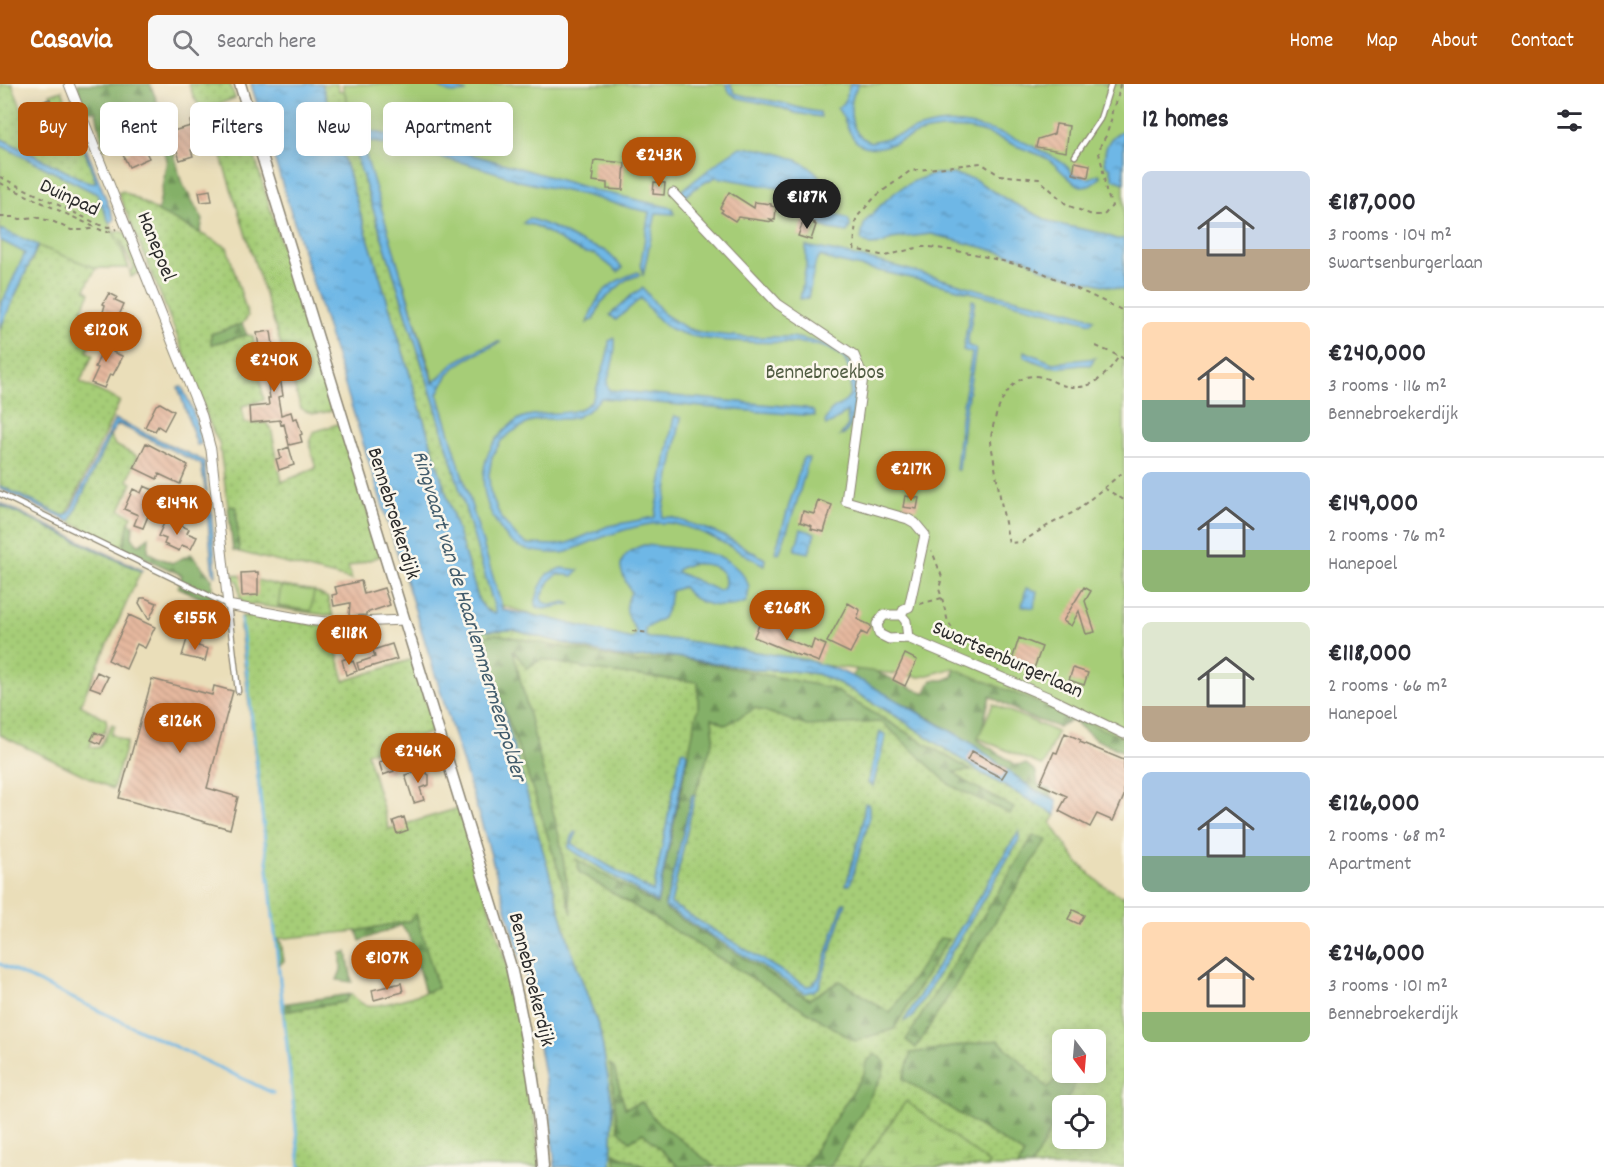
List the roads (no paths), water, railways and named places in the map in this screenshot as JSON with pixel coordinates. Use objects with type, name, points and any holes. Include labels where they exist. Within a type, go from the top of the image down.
[{"type":"street","name":"Hanepoel","points":[[69,84],[202,416],[211,450],[228,605]]},
{"type":"street","name":"Bennebroekerdijk","points":[[240,84],[511,967],[524,1022],[543,1167]]},
{"type":"street","name":"Swartsenburgerlaan","points":[[673,193],[778,304],[854,355],[864,377],[846,501],[908,519],[915,523],[925,535],[909,607],[904,609],[901,615]]},
{"type":"street","points":[[228,605],[297,618],[334,622],[404,620]]},
{"type":"street","name":"Swartsenburgerlaan","points":[[901,615],[884,615],[877,624],[879,634],[889,639],[908,638],[1050,698],[1124,734]]},
{"type":"street","name":"Swartsenburgerlaan","points":[[901,615],[906,621],[908,638]]},
{"type":"lane","points":[[1076,156],[1100,119],[1111,84]]},
{"type":"lane","points":[[0,494],[228,605],[238,691]]},
{"type":"water","name":"Ringvaart van de Haarlemmermeerpolder","points":[[251,84],[322,84],[327,102],[296,102],[296,156],[343,156],[479,601],[486,610],[496,613],[434,402],[356,156],[366,156],[433,383],[455,362],[481,348],[501,342],[458,365],[447,376],[438,394],[503,610],[548,618],[632,639],[637,633],[627,609],[631,592],[621,568],[621,563],[628,553],[644,545],[688,550],[719,557],[734,566],[746,579],[749,589],[746,602],[729,606],[712,605],[695,599],[683,587],[671,591],[669,605],[663,618],[645,629],[645,636],[807,660],[838,670],[868,684],[968,741],[1033,789],[1057,800],[1056,815],[983,774],[899,718],[839,683],[817,674],[759,670],[676,657],[615,656],[513,630],[481,631],[571,950],[600,1031],[613,1107],[611,1167],[555,1167],[549,1103],[529,988],[484,831],[273,156],[284,156],[284,102],[257,102]],"holes":[[[690,564],[716,567],[724,575],[724,588],[719,591],[677,572],[678,569]]]},
{"type":"water","points":[[435,84],[446,84],[467,92],[450,92]]},
{"type":"water","points":[[726,84],[730,84],[735,93],[820,112],[821,117],[795,113],[776,106],[738,98],[730,93]]},
{"type":"water","points":[[850,84],[859,84],[853,95],[851,109],[855,129],[859,135],[870,142],[938,124],[964,124],[1004,134],[1029,144],[1063,163],[1073,175],[1090,178],[1099,174],[1101,177],[1089,186],[1081,186],[1073,182],[1043,156],[988,134],[969,129],[927,131],[892,144],[875,148],[866,147],[855,140],[837,108],[844,103]]},
{"type":"water","points":[[1124,130],[1124,183],[1113,179],[1110,167],[1106,166],[1105,154],[1110,140]]},
{"type":"water","points":[[371,131],[383,134],[383,144],[371,141]]},
{"type":"water","points":[[0,138],[18,147],[18,154],[0,145]]},
{"type":"water","points":[[740,147],[761,149],[807,165],[821,179],[832,211],[848,219],[850,226],[847,232],[822,226],[815,219],[807,203],[783,189],[716,177],[684,197],[680,192]]},
{"type":"water","points":[[88,153],[114,219],[112,222],[109,222],[97,194],[22,156],[36,156],[89,183],[96,182],[87,156]]},
{"type":"water","points":[[434,156],[476,156],[594,190],[672,208],[674,214],[656,213],[643,276],[641,262],[649,212],[519,181],[468,164]]},
{"type":"water","points":[[935,174],[952,174],[974,179],[1009,201],[1053,223],[1124,239],[1124,290],[1043,269],[1027,259],[931,234],[891,239],[883,244],[870,245],[861,240],[866,221],[889,198],[909,184]]},
{"type":"water","points":[[529,218],[578,241],[606,251],[623,268],[618,272],[595,254],[575,249],[536,226],[523,223]]},
{"type":"water","points":[[0,229],[38,245],[0,329],[0,307],[25,253],[0,240]]},
{"type":"water","points":[[806,246],[875,261],[1094,319],[1091,323],[820,256],[816,261],[808,298],[800,299],[806,266]]},
{"type":"water","points":[[638,272],[640,275],[626,280],[601,303],[594,319],[587,323],[595,304],[605,290],[619,280]]},
{"type":"water","points":[[643,288],[664,314],[686,328],[703,333],[744,337],[793,337],[834,346],[844,353],[855,375],[856,392],[851,425],[845,434],[840,436],[848,425],[847,411],[832,423],[826,425],[825,423],[830,412],[845,402],[850,393],[849,372],[840,355],[809,344],[721,340],[682,333],[663,324],[641,298],[616,320],[610,315],[634,293]]},
{"type":"water","points":[[972,300],[975,301],[967,345],[976,349],[964,419],[959,470],[956,470],[961,417],[972,353],[963,350]]},
{"type":"water","points":[[615,338],[614,356],[607,384],[609,390],[806,408],[813,411],[815,416],[601,398],[589,410],[577,417],[532,421],[501,441],[492,457],[489,474],[490,491],[501,518],[517,537],[527,544],[555,545],[568,543],[608,526],[655,517],[674,416],[681,418],[662,517],[671,517],[728,538],[765,559],[764,565],[710,536],[675,524],[663,523],[635,527],[605,536],[567,552],[555,553],[519,547],[499,527],[487,503],[483,478],[488,454],[494,443],[507,428],[521,418],[529,415],[568,412],[585,407],[595,394],[607,357],[609,341]]},
{"type":"water","points":[[1024,351],[1053,363],[1095,358],[1090,365],[1051,367],[1024,356]]},
{"type":"water","points":[[178,387],[182,387],[191,407],[201,444],[197,445]]},
{"type":"water","points":[[115,419],[204,461],[207,492],[201,464],[118,424],[110,435],[70,522],[0,489],[0,486],[64,516],[70,512]]},
{"type":"water","points":[[803,458],[809,458],[779,554],[775,552]]},
{"type":"water","points":[[0,503],[142,570],[0,505]]},
{"type":"water","points":[[211,508],[216,575],[214,575],[212,566],[207,509]]},
{"type":"water","points":[[801,529],[815,533],[809,553],[795,550]]},
{"type":"water","points":[[561,568],[579,570],[573,576],[558,574],[551,579],[541,598],[543,602],[551,605],[565,602],[570,604],[538,608],[535,604],[539,589],[547,574]]},
{"type":"water","points":[[1026,588],[1037,591],[1034,608],[1022,606]]},
{"type":"water","points":[[880,732],[886,735],[873,786],[868,783]]},
{"type":"water","points":[[685,750],[687,754],[657,903],[568,848],[574,832],[577,833],[572,844],[653,892],[681,751]]},
{"type":"water","points":[[692,795],[695,795],[671,904],[806,986],[812,985],[819,977],[843,903],[846,903],[819,987],[813,991],[805,993],[665,907]]},
{"type":"water","points":[[865,803],[869,804],[869,820],[850,885],[846,885],[862,827]]},
{"type":"water","points":[[1019,831],[1019,840],[912,1018],[904,1021]]},
{"type":"waterway","points":[[241,619],[300,1167]]},
{"type":"waterway","points":[[0,964],[273,1093]]},
{"type":"park label","name":"Bennebroekbos","points":[[825,374]]}]
